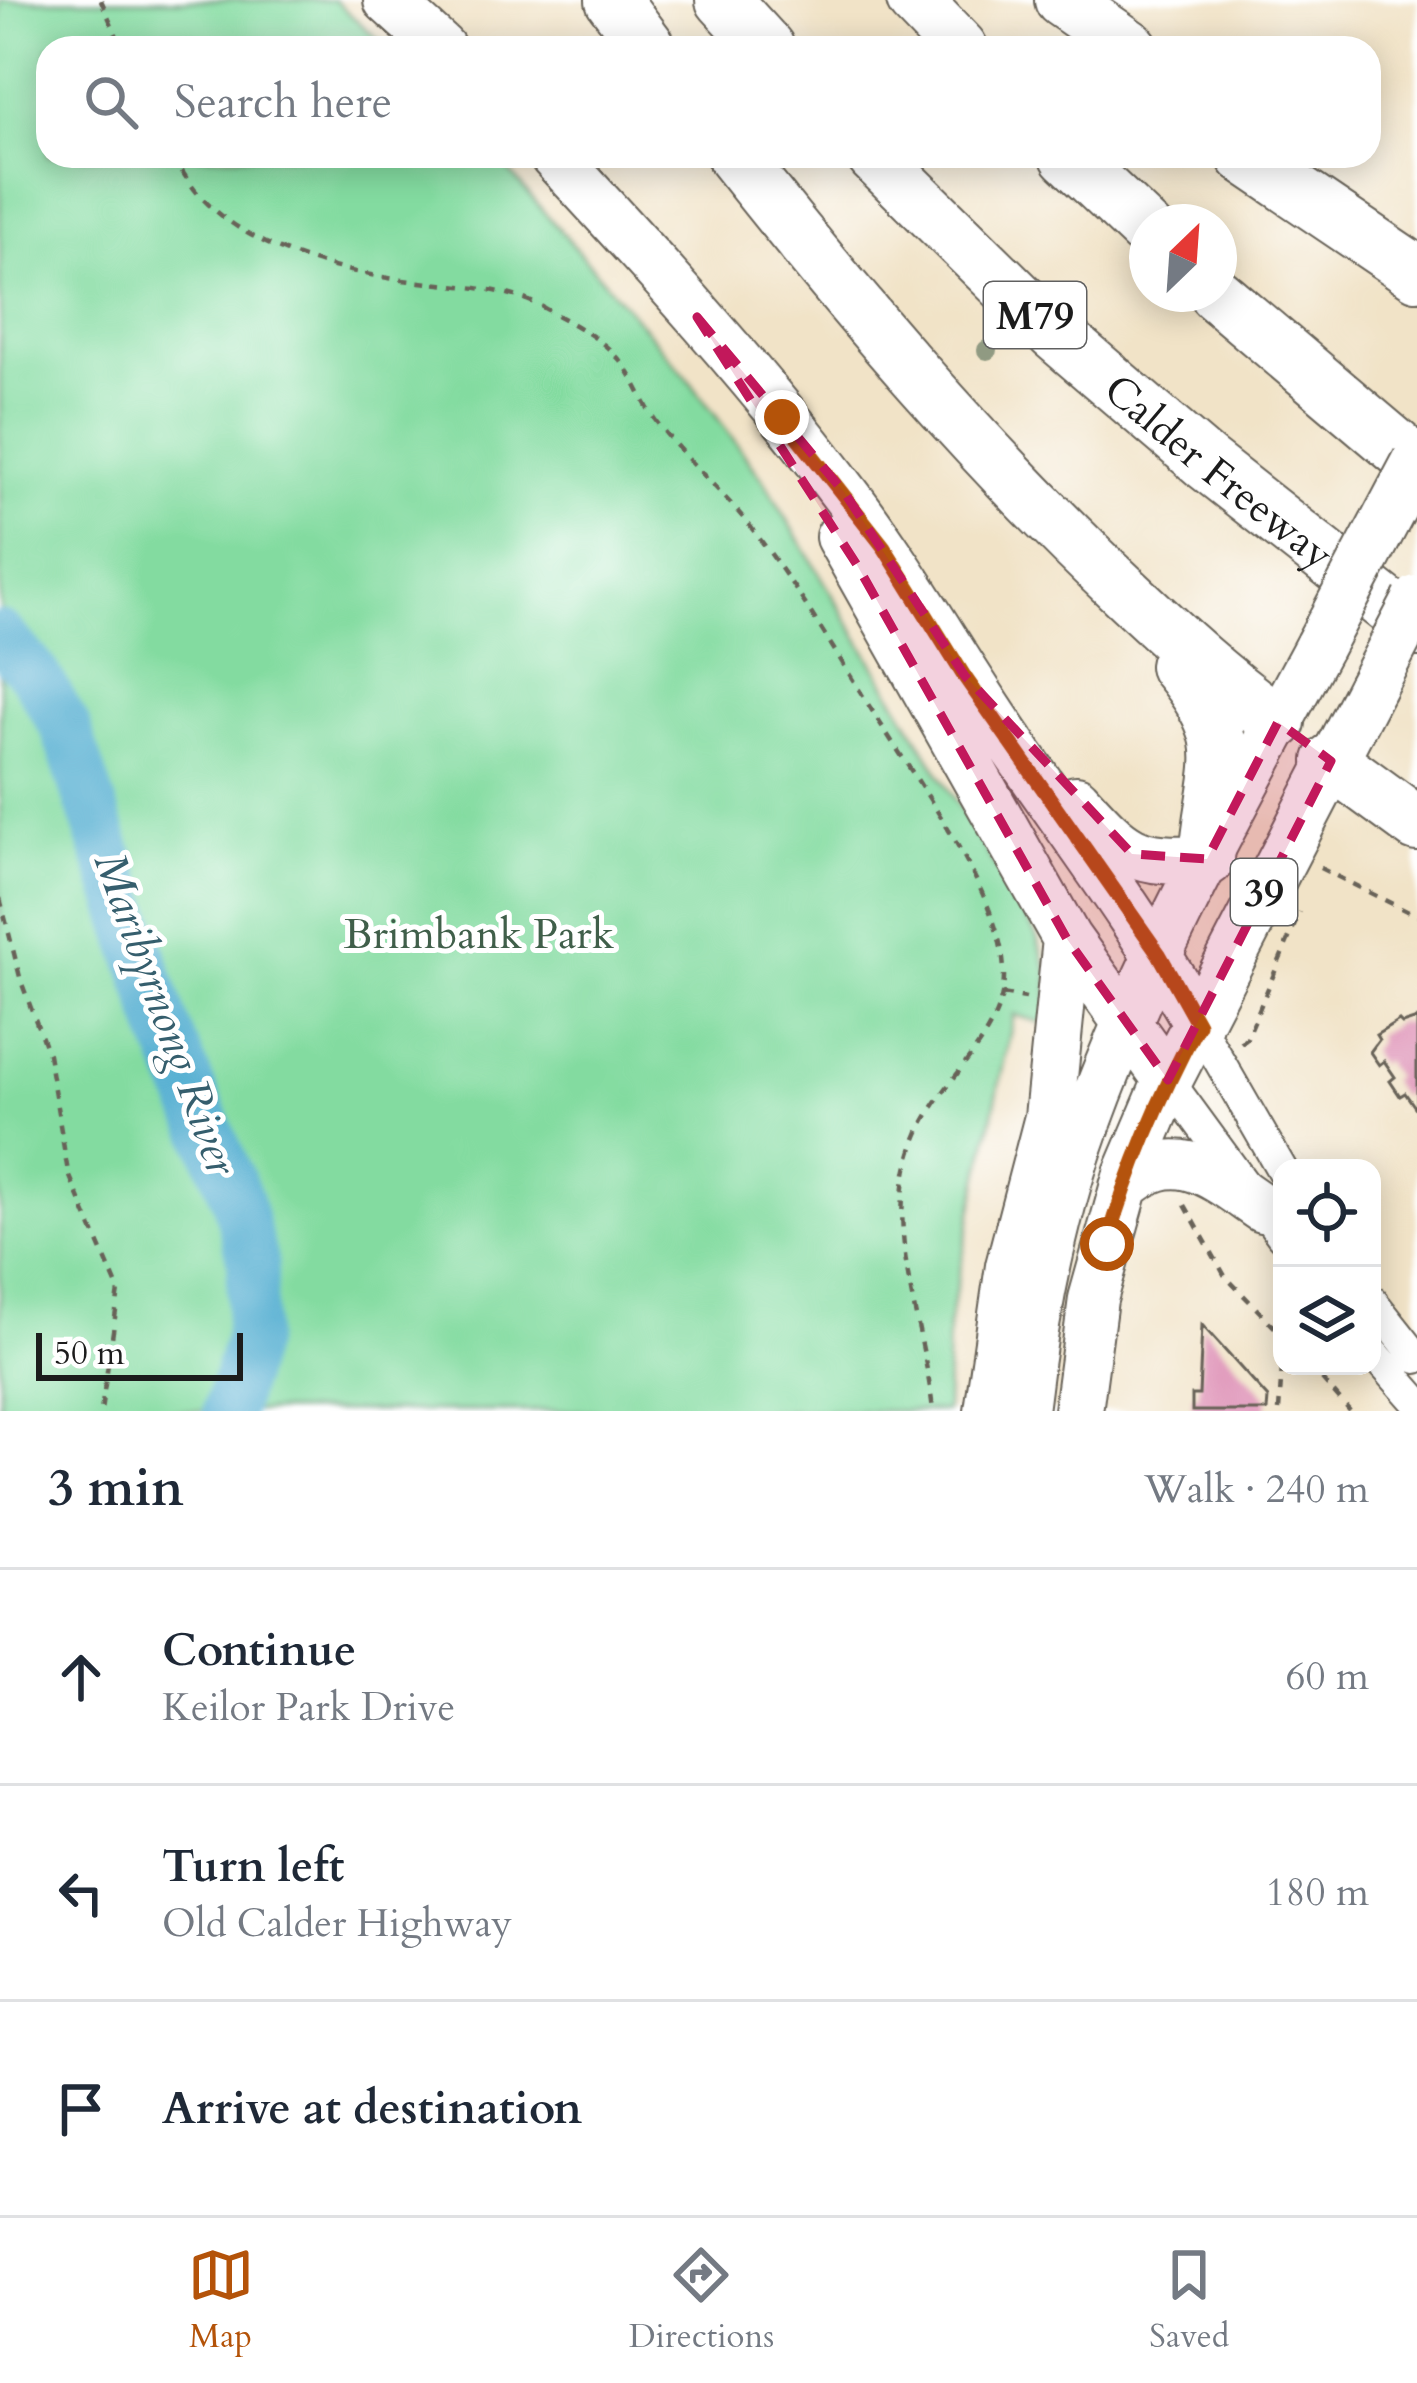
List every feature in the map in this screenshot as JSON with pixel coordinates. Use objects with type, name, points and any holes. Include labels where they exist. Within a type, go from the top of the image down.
[{"type":"highway","points":[[613,0],[641,36]]},
{"type":"highway","points":[[723,0],[755,36]]},
{"type":"highway","points":[[914,0],[948,36]]},
{"type":"highway","points":[[1040,0],[1085,36]]},
{"type":"highway","points":[[1062,0],[1114,36]]},
{"type":"highway","points":[[744,168],[927,390],[1078,548],[1221,681],[1278,722]]},
{"type":"highway","name":"Calder Freeway","points":[[886,168],[1055,334],[1206,464],[1417,629]]},
{"type":"highway","points":[[1081,168],[1129,214]]},
{"type":"highway","points":[[1262,168],[1417,273]]},
{"type":"highway","points":[[1310,168],[1368,205],[1417,224]]},
{"type":"highway","points":[[1237,312],[1417,462]]},
{"type":"highway","points":[[1078,548],[1118,605],[1204,699],[1214,718],[1222,754],[1207,860]]},
{"type":"highway","points":[[1331,761],[1417,824]]},
{"type":"main road","points":[[388,0],[428,36]]},
{"type":"main road","points":[[565,168],[844,492],[964,676],[1159,954],[1209,1044]]},
{"type":"main road","points":[[697,317],[857,565],[1067,939],[1168,1080]]},
{"type":"main road","name":"39","points":[[1023,1411],[1036,1318],[1065,1194],[1086,1124],[1127,1024],[1278,722],[1417,462]]},
{"type":"main road","name":"39","points":[[1078,1411],[1094,1299],[1124,1187],[1168,1080],[1209,1044],[1331,761],[1417,601]]},
{"type":"main road","points":[[964,676],[1104,831],[1132,854],[1152,860],[1207,860]]},
{"type":"main road","points":[[1278,722],[1331,761]]},
{"type":"main road","points":[[989,1411],[1010,1266],[1048,1117],[1067,939]]},
{"type":"main road","points":[[1124,1187],[1152,1167],[1178,1164],[1273,1204]]},
{"type":"street","points":[[1209,1044],[1273,1200]]},
{"type":"street","points":[[1168,1080],[1273,1203]]},
{"type":"street","points":[[1381,1322],[1417,1358]]},
{"type":"street","points":[[1381,1361],[1417,1402]]},
{"type":"path","points":[[101,0],[117,36]]},
{"type":"path","points":[[180,168],[202,199],[245,233],[300,255],[368,273],[479,287],[531,301],[579,327],[619,358],[655,420],[752,528],[801,597],[941,820],[988,906],[1005,973],[1003,994],[986,1034],[948,1081],[918,1133],[902,1201],[904,1254],[933,1411]]},
{"type":"path","points":[[1316,866],[1417,916]]},
{"type":"path","points":[[0,898],[21,981],[48,1054],[68,1172],[119,1291],[101,1411]]},
{"type":"path","points":[[1209,1044],[1247,1038],[1305,898]]},
{"type":"path","points":[[1178,1164],[1178,1192],[1225,1276],[1273,1326]]},
{"type":"path","points":[[1279,1411],[1281,1375]]},
{"type":"path","points":[[1318,1375],[1350,1411]]},
{"type":"highlighted area","points":[[697,317],[844,492],[965,676],[1132,854],[1207,859],[1278,722],[1331,761],[1168,1080],[1067,939],[857,565]]},
{"type":"green space","name":"Brimbank Park","points":[[0,0],[334,0],[374,36],[36,36],[36,168],[506,168],[686,376],[763,479],[1036,935],[1049,974],[1047,1024],[1014,1015],[948,1326],[946,1411],[0,1411]]},
{"type":"building","points":[[1417,1019],[1417,1110],[1405,1093],[1400,1096],[1384,1061],[1379,1065],[1370,1052],[1379,1040],[1376,1035],[1399,1021]]},
{"type":"building","points":[[1202,1325],[1268,1398],[1267,1411],[1192,1411],[1192,1395],[1199,1395]]},
{"type":"waterway","name":"Maribyrnong River","points":[[0,636],[35,675],[65,726],[165,1027],[237,1199],[253,1264],[250,1337],[228,1411]]},
{"type":"route","points":[[782,417],[884,547],[964,676],[1159,954],[1198,1024],[1156,1106],[1128,1174],[1107,1244]]}]
